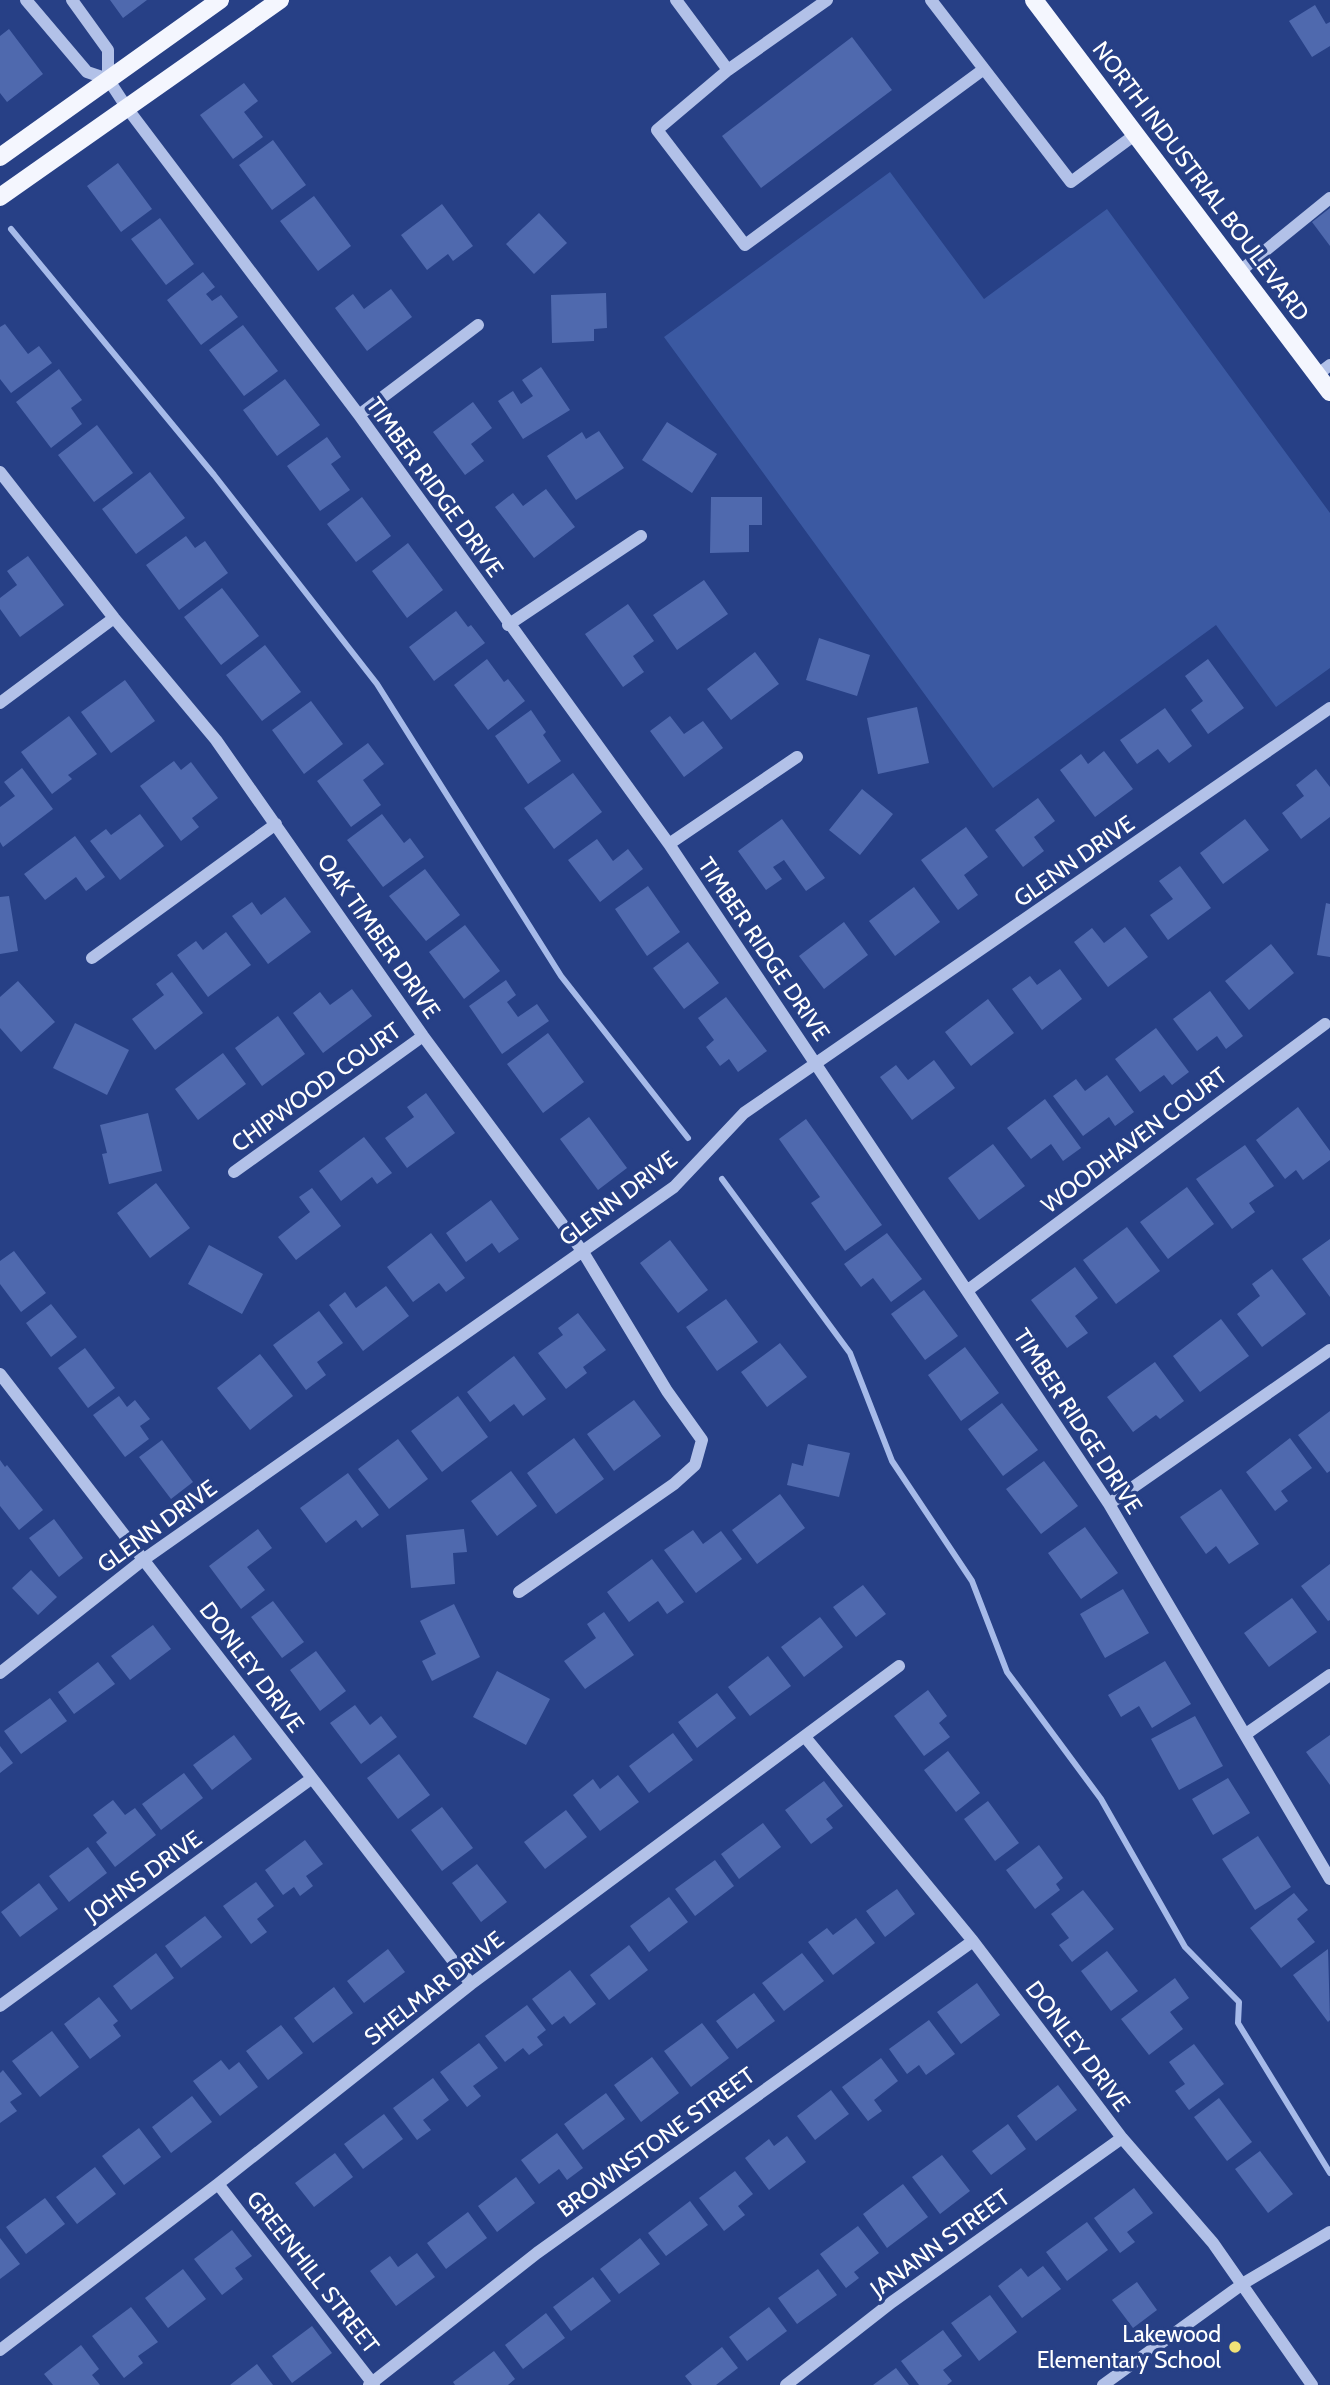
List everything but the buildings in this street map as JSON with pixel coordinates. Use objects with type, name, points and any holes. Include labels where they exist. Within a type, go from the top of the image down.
[{"type":"main road","points":[[0,157],[220,0]]},
{"type":"main road","points":[[0,197],[280,0]]},
{"type":"main road","name":"NORTH INDUSTRIAL BOULEVARD","points":[[1034,0],[1240,272],[1324,370],[1330,392]]},
{"type":"street","points":[[26,0],[87,72],[108,79],[108,50],[72,0]]},
{"type":"street","points":[[676,0],[728,70]]},
{"type":"street","points":[[827,0],[728,70],[657,130],[745,245],[984,68]]},
{"type":"street","points":[[931,0],[1071,182],[1136,134]]},
{"type":"street","name":"TIMBER RIDGE DRIVE","points":[[108,79],[127,108],[359,415],[508,625],[669,844],[1109,1504],[1330,1879]]},
{"type":"street","points":[[1240,272],[1330,198]]},
{"type":"street","points":[[359,415],[478,325]]},
{"type":"street","name":"OAK TIMBER DRIVE","points":[[0,472],[114,618],[216,740],[423,1036],[583,1252],[667,1391],[702,1440],[695,1465],[674,1483],[519,1592]]},
{"type":"street","points":[[508,625],[641,536]]},
{"type":"street","points":[[0,703],[114,618]]},
{"type":"street","name":"GLENN DRIVE","points":[[0,1673],[144,1560],[674,1187],[744,1114],[1330,708]]},
{"type":"street","points":[[669,844],[797,757]]},
{"type":"street","points":[[92,958],[276,824]]},
{"type":"street","name":"WOODHAVEN COURT","points":[[968,1290],[1325,1024]]},
{"type":"street","name":"CHIPWOOD COURT","points":[[234,1172],[423,1036]]},
{"type":"street","points":[[1109,1504],[1330,1350]]},
{"type":"street","name":"DONLEY DRIVE","points":[[0,1374],[471,1984]]},
{"type":"street","name":"SHELMAR DRIVE","points":[[0,2350],[218,2184],[471,1984],[899,1666]]},
{"type":"street","points":[[1246,1734],[1330,1675]]},
{"type":"street","name":"DONLEY DRIVE","points":[[804,1737],[973,1941],[1122,2138],[1213,2243],[1244,2283],[1312,2385]]},
{"type":"street","name":"JOHNS DRIVE","points":[[0,2006],[311,1779]]},
{"type":"street","name":"BROWNSTONE STREET","points":[[372,2384],[537,2253],[973,1941]]},
{"type":"street","name":"JANANN STREET","points":[[786,2385],[892,2302],[1122,2138]]},
{"type":"street","name":"GREENHILL STREET","points":[[218,2184],[372,2384]]},
{"type":"street","points":[[1103,2385],[1244,2283],[1330,2232]]},
{"type":"shaded area","points":[[890,172],[984,299],[1107,209],[1330,513],[1330,668],[1276,707],[1216,625],[993,788],[664,337]]},
{"type":"waterway","points":[[11,229],[214,475],[377,684],[561,976],[688,1138]]},
{"type":"waterway","points":[[722,1179],[850,1353],[892,1461],[972,1581],[1007,1672],[1101,1799],[1185,1947],[1239,2002],[1238,2023],[1330,2173]]},
{"type":"place","name":"Lakewood Elementary School","points":[[1235,2347]]}]
